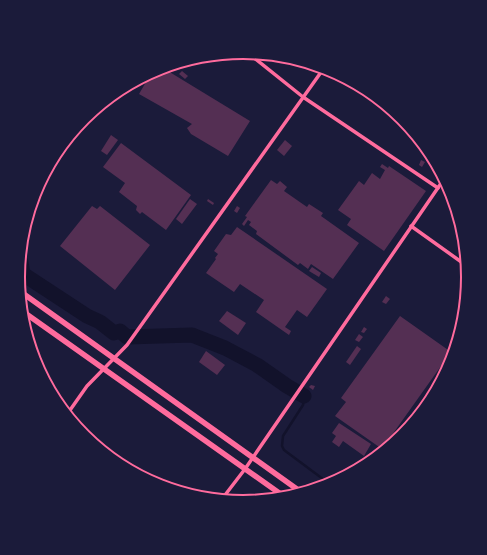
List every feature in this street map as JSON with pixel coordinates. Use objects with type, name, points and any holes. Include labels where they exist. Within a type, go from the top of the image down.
[{"type":"main road","points":[[25,295],[298,490]]},
{"type":"main road","points":[[28,314],[279,493]]},
{"type":"street","points":[[256,59],[304,97],[438,188]]},
{"type":"street","points":[[70,411],[87,386],[127,345],[320,73]]},
{"type":"street","points":[[225,495],[245,469],[440,184]]},
{"type":"street","points":[[411,226],[462,262]]},
{"type":"building","points":[[182,71],[188,76],[185,79],[179,74]]},
{"type":"building","points":[[170,72],[250,121],[228,156],[191,134],[187,128],[192,124],[139,94],[146,83]]},
{"type":"building","points":[[111,135],[118,140],[107,155],[101,151]]},
{"type":"building","points":[[285,140],[292,146],[284,156],[277,150]]},
{"type":"building","points":[[121,143],[191,195],[166,230],[142,212],[140,214],[136,210],[137,206],[119,192],[125,183],[103,167]]},
{"type":"building","points":[[421,160],[425,162],[422,167],[419,165]]},
{"type":"building","points":[[382,164],[388,168],[389,166],[426,191],[384,251],[347,225],[351,219],[338,210],[359,181],[364,185],[372,173],[380,179],[385,170],[380,167]]},
{"type":"building","points":[[271,180],[277,184],[280,181],[287,187],[284,191],[307,207],[309,204],[323,213],[321,216],[359,243],[333,279],[311,264],[308,269],[300,263],[298,265],[256,234],[257,231],[249,225],[251,222],[248,220],[244,226],[242,224],[247,217],[245,216]]},
{"type":"building","points":[[190,199],[197,204],[182,224],[176,219]]},
{"type":"building","points":[[208,199],[214,203],[213,205],[207,201]]},
{"type":"building","points":[[92,206],[97,209],[100,206],[150,245],[115,290],[60,246]]},
{"type":"building","points":[[237,206],[240,208],[237,213],[234,211]]},
{"type":"building","points":[[237,227],[327,289],[307,317],[297,310],[285,327],[291,331],[289,335],[256,312],[264,300],[240,284],[234,292],[206,273],[218,254],[214,251],[226,234],[231,235]]},
{"type":"building","points":[[312,267],[321,273],[319,277],[309,271]]},
{"type":"building","points":[[386,296],[390,299],[386,304],[382,302]]},
{"type":"building","points":[[227,311],[246,323],[238,335],[219,321]]},
{"type":"building","points":[[400,316],[449,351],[445,360],[386,444],[381,448],[335,416],[346,402],[341,398]]},
{"type":"building","points":[[364,327],[367,329],[364,333],[361,332]]},
{"type":"building","points":[[359,334],[363,337],[359,342],[355,340]]},
{"type":"building","points":[[357,346],[361,349],[350,365],[346,362]]},
{"type":"building","points":[[206,351],[225,365],[217,375],[199,362]]},
{"type":"building","points":[[311,385],[315,386],[313,390],[309,387]]},
{"type":"building","points":[[339,423],[371,444],[364,456],[343,441],[339,447],[332,442],[336,436],[332,433]]},
{"type":"waterway","points":[[25,275],[87,316],[100,322],[114,333],[120,331],[127,337],[192,335],[225,348],[257,365],[304,396]]},
{"type":"waterway","points":[[304,396],[303,405],[283,436],[282,446],[284,450],[324,480]]}]
